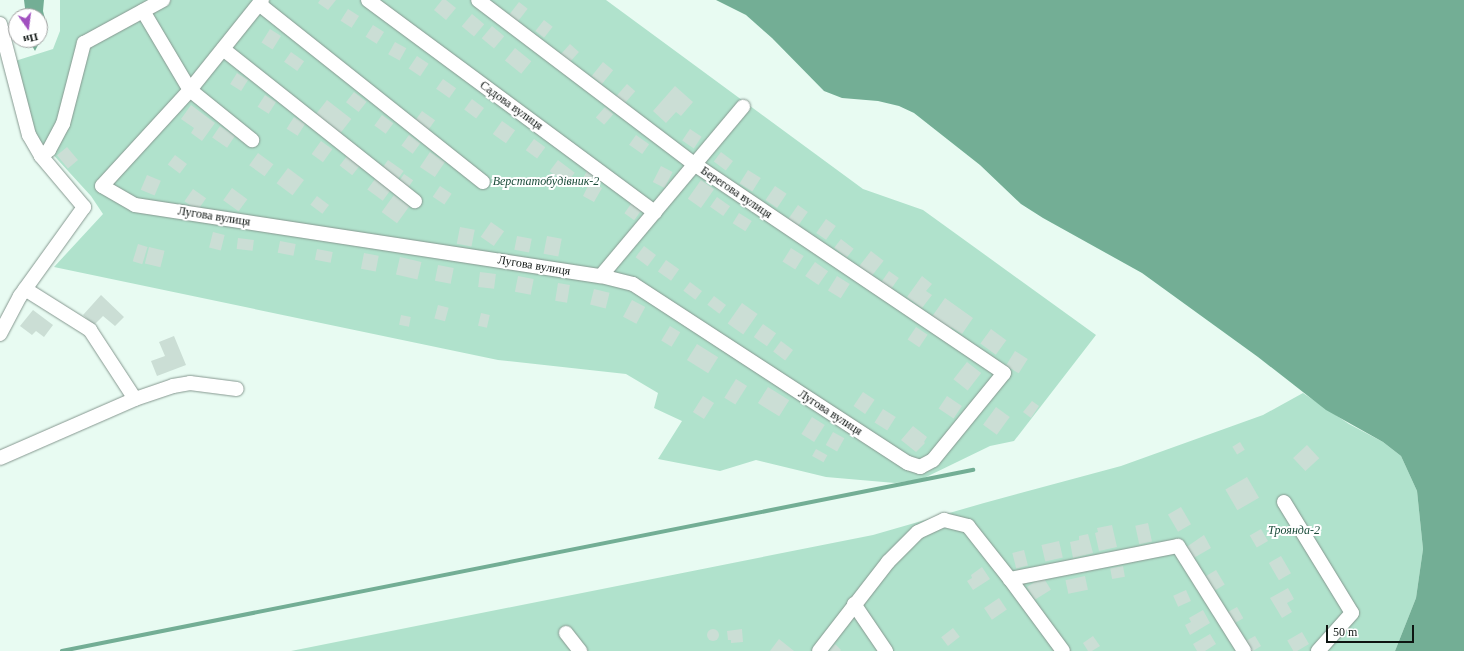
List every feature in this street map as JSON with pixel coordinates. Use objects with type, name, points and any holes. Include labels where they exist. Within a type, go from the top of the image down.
[{"type":"street","points":[[41,156],[49,150],[63,124],[84,43],[163,0]]},
{"type":"street","name":"Садова вулиця","points":[[368,0],[655,212]]},
{"type":"street","name":"Берегова вулиця","points":[[478,0],[694,164],[1004,372],[934,460],[920,467]]},
{"type":"street","points":[[190,90],[261,2],[484,182]]},
{"type":"street","points":[[143,11],[190,90],[252,140]]},
{"type":"street","points":[[0,24],[29,135],[41,156],[84,207],[25,289],[0,334]]},
{"type":"street","points":[[223,49],[415,201]]},
{"type":"street","name":"Лугова вулиця","points":[[190,90],[102,186],[135,205],[601,276],[633,284],[908,464],[920,467]]},
{"type":"street","points":[[601,276],[743,107]]},
{"type":"street","points":[[25,289],[90,330],[135,399]]},
{"type":"street","points":[[0,458],[135,399],[173,386],[190,383],[237,389]]},
{"type":"street","points":[[1284,502],[1352,613],[1318,651]]},
{"type":"street","points":[[819,651],[888,562],[918,532],[944,520],[968,526],[1010,579],[1063,651]]},
{"type":"street","points":[[1010,579],[1178,546],[1244,651]]},
{"type":"street","points":[[854,604],[886,651]]},
{"type":"street","points":[[566,633],[580,651]]},
{"type":"green space","name":"Верстатобудівник-2","points":[[60,0],[606,0],[863,189],[923,210],[1096,335],[1014,441],[990,446],[922,479],[895,483],[826,477],[756,460],[720,471],[658,459],[682,421],[654,408],[658,393],[626,374],[498,360],[54,267],[103,214],[91,196],[36,136],[12,62],[53,49],[60,31]]},
{"type":"green space","name":"Троянда-2","points":[[1303,393],[1349,424],[1383,442],[1401,456],[1417,491],[1423,549],[1416,598],[1395,651],[291,651],[873,535],[1121,466],[1263,415]]},
{"type":"shaded area","points":[[24,0],[44,0],[43,8],[25,8]]},
{"type":"shaded area","points":[[716,0],[1464,0],[1464,651],[1395,651],[1416,598],[1423,549],[1417,491],[1401,456],[1383,442],[1326,410],[1258,357],[1142,273],[1043,218],[1021,204],[980,165],[914,113],[899,106],[878,101],[842,98],[824,91],[772,38],[746,15]]},
{"type":"building","points":[[320,0],[336,0],[328,10],[318,3]]},
{"type":"building","points":[[442,0],[446,0],[456,8],[446,20],[434,10]]},
{"type":"building","points":[[519,2],[528,9],[517,22],[509,15]]},
{"type":"building","points":[[348,9],[359,16],[352,28],[341,21]]},
{"type":"building","points":[[472,14],[484,24],[474,37],[462,26]]},
{"type":"building","points":[[544,20],[553,27],[544,38],[535,31]]},
{"type":"building","points":[[373,25],[384,32],[377,44],[366,37]]},
{"type":"building","points":[[492,26],[504,36],[494,49],[482,38]]},
{"type":"building","points":[[270,29],[281,36],[273,49],[262,43]]},
{"type":"building","points":[[395,42],[406,48],[400,61],[388,54]]},
{"type":"building","points":[[570,44],[579,52],[570,62],[561,54]]},
{"type":"building","points":[[515,48],[531,61],[521,74],[505,60]]},
{"type":"building","points":[[291,52],[304,61],[297,71],[284,62]]},
{"type":"building","points":[[417,56],[429,64],[420,76],[409,68]]},
{"type":"building","points":[[603,62],[613,70],[602,84],[592,76]]},
{"type":"building","points":[[237,73],[248,80],[241,91],[230,84]]},
{"type":"building","points":[[443,79],[456,88],[449,98],[436,89]]},
{"type":"building","points":[[627,84],[635,91],[625,103],[617,96]]},
{"type":"building","points":[[675,86],[693,102],[681,116],[676,112],[666,123],[653,111]]},
{"type":"building","points":[[354,92],[367,102],[359,112],[346,102]]},
{"type":"building","points":[[265,95],[276,102],[269,114],[258,107]]},
{"type":"building","points":[[472,99],[484,108],[476,118],[464,109]]},
{"type":"building","points":[[327,100],[351,119],[339,135],[315,116]]},
{"type":"building","points":[[191,105],[215,123],[202,141],[191,133],[194,128],[181,119]]},
{"type":"building","points":[[605,107],[613,114],[604,125],[596,118]]},
{"type":"building","points":[[422,111],[435,120],[428,130],[415,121]]},
{"type":"building","points":[[382,115],[393,123],[386,134],[374,126]]},
{"type":"building","points":[[294,117],[305,124],[298,136],[287,129]]},
{"type":"building","points":[[502,121],[515,130],[506,143],[493,134]]},
{"type":"building","points":[[220,126],[235,136],[227,148],[212,138]]},
{"type":"building","points":[[690,129],[702,137],[694,148],[682,141]]},
{"type":"building","points":[[409,135],[420,143],[413,154],[401,146]]},
{"type":"building","points":[[636,135],[649,144],[642,154],[629,145]]},
{"type":"building","points":[[534,139],[545,147],[537,159],[526,150]]},
{"type":"building","points":[[321,141],[332,149],[323,162],[312,154]]},
{"type":"building","points":[[67,147],[78,160],[68,168],[57,155]]},
{"type":"building","points":[[430,152],[445,162],[435,177],[420,167]]},
{"type":"building","points":[[721,152],[733,161],[726,171],[714,162]]},
{"type":"building","points":[[258,153],[273,164],[265,176],[249,165]]},
{"type":"building","points":[[175,155],[187,164],[180,174],[168,165]]},
{"type":"building","points":[[347,156],[360,166],[352,175],[340,165]]},
{"type":"building","points":[[388,160],[404,171],[397,181],[381,170]]},
{"type":"building","points":[[558,160],[575,173],[566,184],[550,171]]},
{"type":"building","points":[[661,166],[673,172],[664,188],[653,182]]},
{"type":"building","points":[[288,168],[304,180],[293,195],[277,183]]},
{"type":"building","points":[[588,169],[596,173],[591,182],[602,188],[594,202],[583,196],[588,186],[581,182]]},
{"type":"building","points":[[748,170],[761,178],[752,192],[740,184]]},
{"type":"building","points":[[404,174],[413,180],[406,191],[397,185]]},
{"type":"building","points":[[147,175],[161,181],[155,196],[141,190]]},
{"type":"building","points":[[375,179],[390,190],[383,201],[367,190]]},
{"type":"building","points":[[701,180],[714,189],[701,208],[688,199]]},
{"type":"building","points":[[440,186],[452,194],[444,205],[433,197]]},
{"type":"building","points":[[775,186],[787,194],[777,208],[765,200]]},
{"type":"building","points":[[232,188],[247,199],[239,211],[223,200]]},
{"type":"building","points":[[193,189],[206,198],[198,210],[184,201]]},
{"type":"building","points":[[394,195],[409,206],[397,223],[382,212]]},
{"type":"building","points":[[317,196],[329,205],[322,214],[310,205]]},
{"type":"building","points":[[717,197],[730,206],[723,216],[710,207]]},
{"type":"building","points":[[633,201],[643,208],[634,220],[624,213]]},
{"type":"building","points":[[798,205],[808,212],[798,226],[788,219]]},
{"type":"building","points":[[739,213],[752,221],[745,231],[733,223]]},
{"type":"building","points":[[826,219],[836,226],[826,240],[816,233]]},
{"type":"building","points":[[491,222],[504,231],[494,246],[481,237]]},
{"type":"building","points":[[460,227],[475,230],[471,247],[457,244]]},
{"type":"building","points":[[213,232],[225,235],[221,250],[209,248]]},
{"type":"building","points":[[517,236],[532,239],[529,253],[514,250]]},
{"type":"building","points":[[547,236],[562,239],[558,257],[544,254]]},
{"type":"building","points":[[238,238],[254,240],[253,251],[237,249]]},
{"type":"building","points":[[841,239],[854,249],[847,258],[834,248]]},
{"type":"building","points":[[280,241],[296,244],[293,256],[278,253]]},
{"type":"building","points":[[138,244],[148,247],[142,264],[133,261]]},
{"type":"building","points":[[644,246],[656,255],[648,266],[636,257]]},
{"type":"building","points":[[149,247],[165,251],[160,267],[145,263]]},
{"type":"building","points":[[791,248],[804,256],[795,270],[783,262]]},
{"type":"building","points":[[317,249],[333,252],[331,263],[315,260]]},
{"type":"building","points":[[871,251],[884,261],[872,276],[859,266]]},
{"type":"building","points":[[364,253],[379,256],[376,272],[361,269]]},
{"type":"building","points":[[400,257],[421,262],[417,279],[396,275]]},
{"type":"building","points":[[666,260],[679,269],[671,281],[658,271]]},
{"type":"building","points":[[815,262],[828,271],[818,285],[805,276]]},
{"type":"building","points":[[438,265],[454,268],[451,284],[435,281]]},
{"type":"building","points":[[889,271],[899,278],[891,289],[882,282]]},
{"type":"building","points":[[480,272],[496,274],[494,289],[478,287]]},
{"type":"building","points":[[518,276],[534,279],[531,295],[515,292]]},
{"type":"building","points":[[837,276],[850,284],[841,298],[828,290]]},
{"type":"building","points":[[922,276],[932,284],[926,291],[932,295],[922,308],[907,297]]},
{"type":"building","points":[[690,282],[702,291],[695,300],[683,291]]},
{"type":"building","points":[[558,283],[570,285],[567,303],[555,301]]},
{"type":"building","points":[[594,289],[610,293],[606,308],[590,305]]},
{"type":"building","points":[[101,295],[124,317],[115,326],[103,316],[94,325],[83,315]]},
{"type":"building","points":[[714,296],[726,305],[719,314],[707,305]]},
{"type":"building","points":[[945,298],[973,318],[962,334],[951,327],[949,330],[931,318]]},
{"type":"building","points":[[632,300],[645,307],[636,324],[623,317]]},
{"type":"building","points":[[742,303],[758,314],[743,334],[728,323]]},
{"type":"building","points":[[438,305],[449,308],[445,321],[434,319]]},
{"type":"building","points":[[33,310],[53,325],[44,337],[36,331],[32,335],[20,326]]},
{"type":"building","points":[[481,313],[490,315],[487,328],[478,326]]},
{"type":"building","points":[[401,315],[411,317],[409,327],[399,325]]},
{"type":"building","points":[[763,324],[776,333],[767,346],[754,337]]},
{"type":"building","points":[[670,326],[680,332],[672,347],[661,341]]},
{"type":"building","points":[[916,327],[928,335],[919,347],[908,339]]},
{"type":"building","points":[[991,329],[1006,340],[996,355],[980,344]]},
{"type":"building","points":[[174,336],[186,365],[157,376],[151,361],[165,356],[159,342]]},
{"type":"building","points":[[781,341],[793,350],[785,360],[773,351]]},
{"type":"building","points":[[697,344],[718,357],[708,373],[687,360]]},
{"type":"building","points":[[1015,351],[1028,359],[1019,373],[1006,365]]},
{"type":"building","points":[[967,362],[981,373],[968,390],[953,379]]},
{"type":"building","points":[[736,379],[747,386],[735,405],[724,398]]},
{"type":"building","points":[[768,387],[789,400],[779,416],[758,403]]},
{"type":"building","points":[[863,392],[875,400],[865,414],[853,406]]},
{"type":"building","points":[[703,396],[714,403],[704,419],[693,412]]},
{"type":"building","points":[[947,396],[962,406],[954,419],[939,408]]},
{"type":"building","points":[[1032,401],[1039,406],[1031,418],[1023,412]]},
{"type":"building","points":[[996,407],[1010,417],[997,435],[983,425]]},
{"type":"building","points":[[883,409],[896,417],[887,431],[875,423]]},
{"type":"building","points":[[812,417],[825,425],[814,442],[801,434]]},
{"type":"building","points":[[913,426],[927,437],[924,442],[925,443],[916,452],[901,440]]},
{"type":"building","points":[[833,432],[844,438],[837,451],[826,445]]},
{"type":"building","points":[[1240,442],[1245,450],[1237,454],[1232,447]]},
{"type":"building","points":[[1307,445],[1319,458],[1305,471],[1293,458]]},
{"type":"building","points":[[816,449],[827,455],[823,462],[812,456]]},
{"type":"building","points":[[1247,477],[1259,498],[1237,510],[1225,490]]},
{"type":"building","points":[[1181,507],[1191,524],[1178,532],[1168,514]]},
{"type":"building","points":[[1148,523],[1152,542],[1139,544],[1135,526]]},
{"type":"building","points":[[1112,525],[1117,547],[1099,551],[1095,533],[1098,532],[1097,528]]},
{"type":"building","points":[[1261,529],[1268,541],[1257,548],[1250,536]]},
{"type":"building","points":[[1088,534],[1093,553],[1073,558],[1070,542],[1079,540],[1079,536]]},
{"type":"building","points":[[1204,535],[1211,548],[1192,559],[1185,548]]},
{"type":"building","points":[[1059,541],[1063,558],[1045,562],[1041,545]]},
{"type":"building","points":[[1024,550],[1028,566],[1016,568],[1012,553]]},
{"type":"building","points":[[1281,556],[1291,573],[1279,580],[1269,563]]},
{"type":"building","points":[[1123,566],[1125,577],[1112,579],[1110,568]]},
{"type":"building","points":[[982,567],[990,579],[973,590],[967,581],[972,578],[971,575]]},
{"type":"building","points":[[1216,570],[1225,585],[1214,591],[1206,576]]},
{"type":"building","points":[[1085,576],[1088,590],[1068,594],[1065,580]]},
{"type":"building","points":[[1043,577],[1051,590],[1035,600],[1027,587]]},
{"type":"building","points":[[1288,588],[1294,599],[1287,603],[1292,612],[1282,618],[1270,598]]},
{"type":"building","points":[[1186,590],[1191,601],[1178,607],[1173,596]]},
{"type":"building","points":[[999,598],[1007,610],[992,620],[984,608]]},
{"type":"building","points":[[1237,607],[1243,618],[1230,626],[1224,614]]},
{"type":"building","points":[[1203,610],[1210,623],[1190,635],[1185,625],[1191,622],[1189,618]]},
{"type":"building","points":[[953,628],[960,637],[948,646],[941,637]]},
{"type":"building","points":[[711,629],[715,629],[719,635],[715,641],[711,641],[707,637],[707,633]]},
{"type":"building","points":[[742,629],[743,642],[731,643],[731,640],[728,640],[727,631]]},
{"type":"building","points":[[1302,632],[1309,644],[1297,651],[1293,651],[1287,640]]},
{"type":"building","points":[[1210,634],[1216,644],[1205,651],[1197,651],[1193,644]]},
{"type":"building","points":[[1093,636],[1100,646],[1092,651],[1088,651],[1083,643]]},
{"type":"building","points":[[1255,636],[1261,646],[1253,651],[1244,651],[1240,644]]},
{"type":"building","points":[[779,639],[794,651],[770,651]]},
{"type":"building","points":[[835,644],[841,650],[829,651]]},
{"type":"waterway","points":[[62,651],[973,470]]}]
